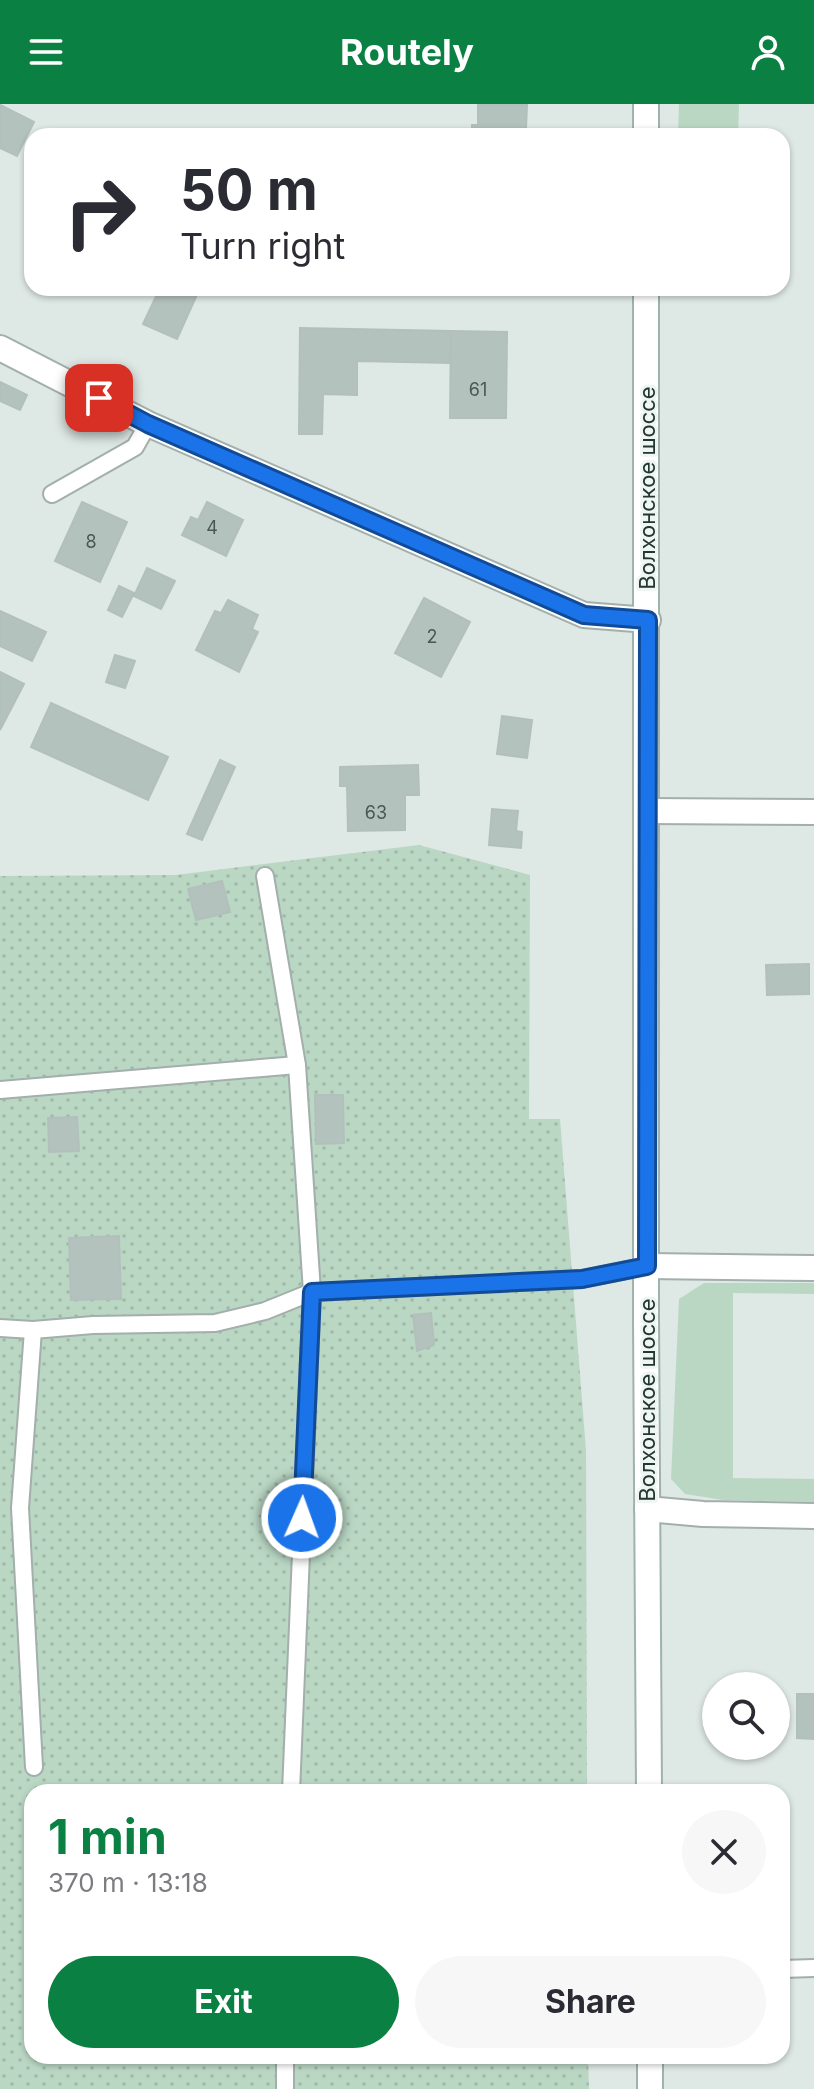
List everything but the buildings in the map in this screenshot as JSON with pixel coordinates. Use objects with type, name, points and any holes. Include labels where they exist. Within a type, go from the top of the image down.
[{"type":"main road","points":[[646,104],[646,128]]},
{"type":"main road","name":"Волхонское шоссе","points":[[646,296],[649,1784]]},
{"type":"main road","points":[[0,348],[148,424],[584,615],[648,620]]},
{"type":"main road","points":[[647,811],[814,812]]},
{"type":"main road","points":[[647,1266],[814,1268]]},
{"type":"main road","points":[[647,1509],[703,1514],[814,1516]]},
{"type":"main road","points":[[650,2064],[650,2089]]},
{"type":"lane","points":[[52,494],[135,447],[148,424]]},
{"type":"lane","points":[[265,876],[297,1065],[312,1292],[291,1784]]},
{"type":"lane","points":[[0,1090],[297,1065]]},
{"type":"lane","points":[[0,1328],[33,1330],[93,1325],[215,1323],[265,1311],[312,1292],[582,1279],[647,1266]]},
{"type":"lane","points":[[33,1330],[20,1508],[34,1767]]},
{"type":"lane","points":[[790,1969],[814,1968]]},
{"type":"lane","points":[[285,2064],[285,2089]]},
{"type":"green space","points":[[679,104],[739,104],[738,128],[678,128]]},
{"type":"green space","points":[[419,845],[530,875],[529,1119],[560,1119],[586,1451],[587,1784],[24,1784],[24,2064],[588,2064],[589,2089],[0,2089],[0,876],[176,875]]},
{"type":"green space","points":[[704,1283],[814,1283],[814,1294],[733,1293],[733,1478],[814,1479],[814,1502],[723,1500],[685,1494],[671,1479],[679,1299]]},
{"type":"route","points":[[99,398],[148,424],[584,615],[648,620],[647,1266],[582,1279],[312,1292],[302,1518]]}]
